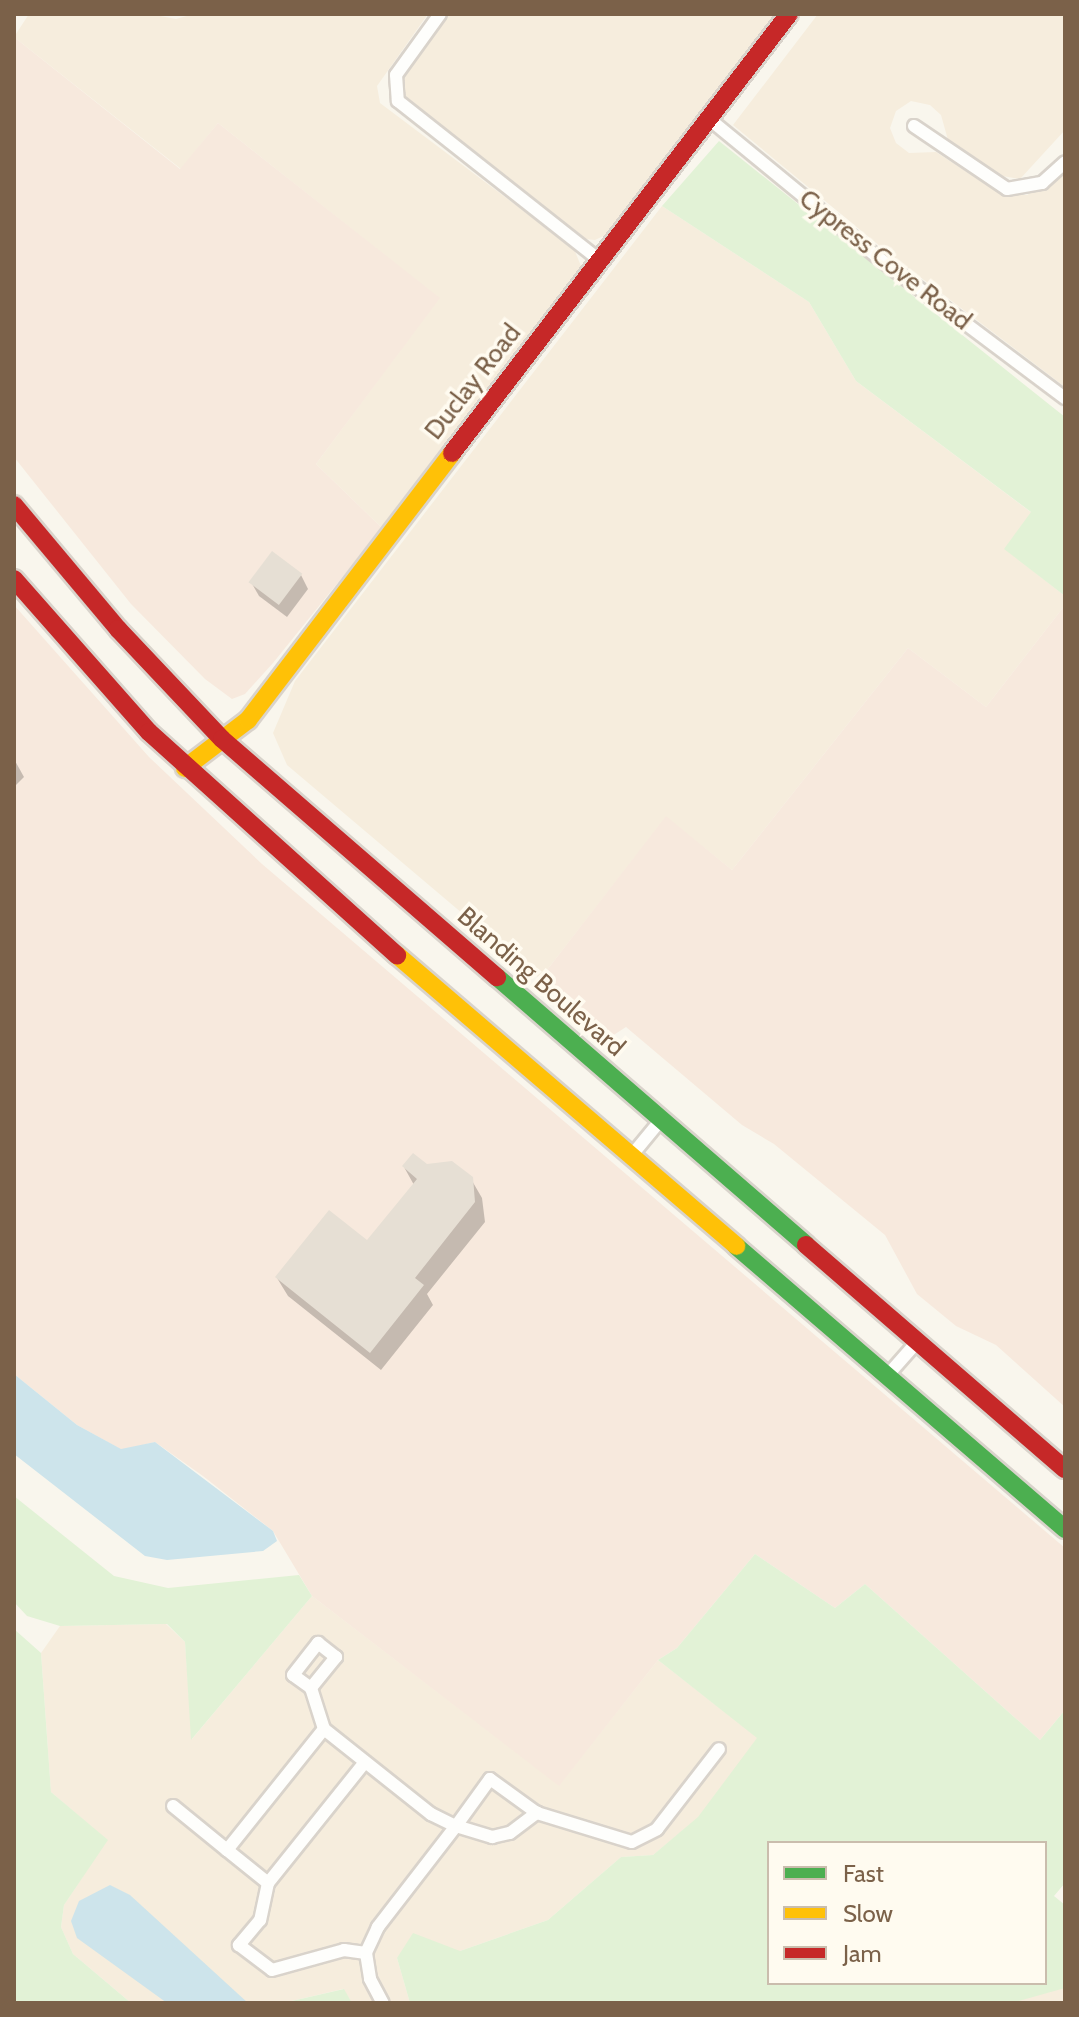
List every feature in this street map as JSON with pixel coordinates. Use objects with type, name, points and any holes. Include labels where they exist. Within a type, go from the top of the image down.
[{"type":"main road","name":"Duclay Road","points":[[185,768],[248,720],[789,14]]},
{"type":"main road","name":"Blanding Boulevard","points":[[14,505],[118,629],[222,739],[1065,1469]]},
{"type":"main road","points":[[14,579],[185,768],[1065,1529]]},
{"type":"street","points":[[440,14],[403,62],[393,89],[407,111],[599,260]]},
{"type":"street","name":"Cypress Cove Road","points":[[708,118],[881,260],[1065,398]]},
{"type":"street","points":[[914,126],[1007,189],[1042,183],[1065,162]]},
{"type":"street","points":[[632,1155],[660,1121]]},
{"type":"street","points":[[887,1376],[917,1342]]},
{"type":"street","points":[[311,1688],[324,1729],[431,1814],[456,1826],[492,1837],[510,1833],[537,1813]]},
{"type":"street","points":[[227,1850],[324,1729]]},
{"type":"street","points":[[383,2003],[370,1979],[366,1953],[378,1927],[490,1779],[537,1813],[632,1842],[657,1829],[719,1749]]},
{"type":"street","points":[[365,1762],[268,1883],[260,1920],[239,1945],[272,1970],[344,1950],[366,1953]]},
{"type":"street","points":[[173,1806],[268,1883]]},
{"type":"shaded area","points":[[29,14],[150,14],[176,19],[194,14],[428,14],[377,86],[380,103],[574,249],[581,266],[382,528],[316,464],[439,298],[218,123],[181,169],[14,37]]},
{"type":"shaded area","points":[[449,14],[779,14],[612,232],[595,240],[585,239],[413,107],[404,93],[402,77]]},
{"type":"shaded area","points":[[818,14],[1065,14],[1065,130],[1020,179],[991,174],[948,140],[941,115],[930,105],[911,101],[896,111],[890,128],[896,143],[909,153],[936,152],[1002,195],[1027,195],[1065,174],[1065,387],[887,252],[733,125]]},
{"type":"shaded area","points":[[14,37],[180,169],[218,123],[440,298],[316,464],[382,528],[273,663],[245,694],[232,699],[205,679],[131,604],[14,457]]},
{"type":"shaded area","points":[[662,206],[809,302],[856,381],[1032,513],[1005,549],[1065,596],[1065,605],[986,707],[908,648],[732,870],[666,817],[540,979],[487,929],[469,919],[287,765],[273,733],[295,681]]},
{"type":"shaded area","points":[[14,605],[149,757],[262,864],[1065,1548],[1065,1710],[1040,1740],[865,1584],[835,1608],[755,1554],[677,1648],[658,1660],[559,1786],[312,1596],[273,1531],[203,1476],[155,1442],[122,1450],[77,1425],[14,1374]]},
{"type":"shaded area","points":[[1065,605],[1065,1407],[996,1345],[956,1326],[917,1294],[885,1235],[774,1144],[742,1125],[626,1027],[609,1038],[540,979],[666,816],[732,870],[908,648],[986,707]]},
{"type":"shaded area","points":[[312,1596],[559,1785],[658,1660],[758,1738],[698,1818],[653,1855],[621,1857],[548,1920],[460,1951],[397,1958],[410,2003],[352,2003],[343,1989],[283,2003],[131,2003],[73,1954],[61,1927],[64,1905],[107,1840],[51,1792],[41,1653],[60,1626],[166,1624],[185,1642],[192,1739]]},
{"type":"shaded area","points":[[1063,1985],[1065,2003],[1012,2003]]},
{"type":"green space","points":[[719,141],[1065,417],[1065,596],[1004,549],[1031,512],[856,381],[809,302],[662,206]]},
{"type":"green space","points":[[14,1496],[114,1576],[168,1588],[299,1575],[312,1596],[191,1740],[185,1642],[167,1624],[60,1626],[27,1616],[14,1602]]},
{"type":"green space","points":[[755,1554],[835,1608],[865,1584],[1040,1740],[1065,1710],[1065,1883],[1054,1896],[1065,1905],[1065,1988],[1012,2003],[410,2003],[397,1958],[413,1933],[460,1951],[548,1920],[621,1857],[653,1855],[698,1817],[757,1738],[658,1660],[677,1648]]},
{"type":"green space","points":[[14,1629],[41,1653],[51,1792],[108,1840],[64,1905],[61,1927],[73,1954],[131,2003],[14,2003]]},
{"type":"green space","points":[[344,1989],[352,2003],[283,2003]]},
{"type":"water","points":[[14,1374],[77,1425],[121,1449],[155,1442],[273,1531],[277,1541],[263,1551],[167,1560],[145,1556],[14,1454]]},
{"type":"water","points":[[110,1885],[130,1895],[248,2003],[167,2003],[77,1938],[71,1921],[79,1901]]},
{"type":"building","points":[[272,551],[302,574],[279,605],[249,582]]},
{"type":"building","points":[[413,1153],[427,1164],[452,1161],[473,1177],[475,1202],[415,1278],[424,1285],[370,1353],[275,1277],[329,1210],[367,1240],[417,1179],[402,1166]]},
{"type":"traffic: fast","points":[[497,977],[806,1245]]},
{"type":"traffic: fast","points":[[736,1246],[1065,1529]]},
{"type":"traffic: slow","points":[[185,768],[248,720],[452,453]]},
{"type":"traffic: slow","points":[[397,955],[736,1246]]},
{"type":"traffic: jam","points":[[452,453],[789,14]]},
{"type":"traffic: jam","points":[[14,505],[118,629],[222,739],[497,977]]},
{"type":"traffic: jam","points":[[14,579],[149,732],[397,955]]},
{"type":"traffic: jam","points":[[806,1245],[1065,1469]]}]
